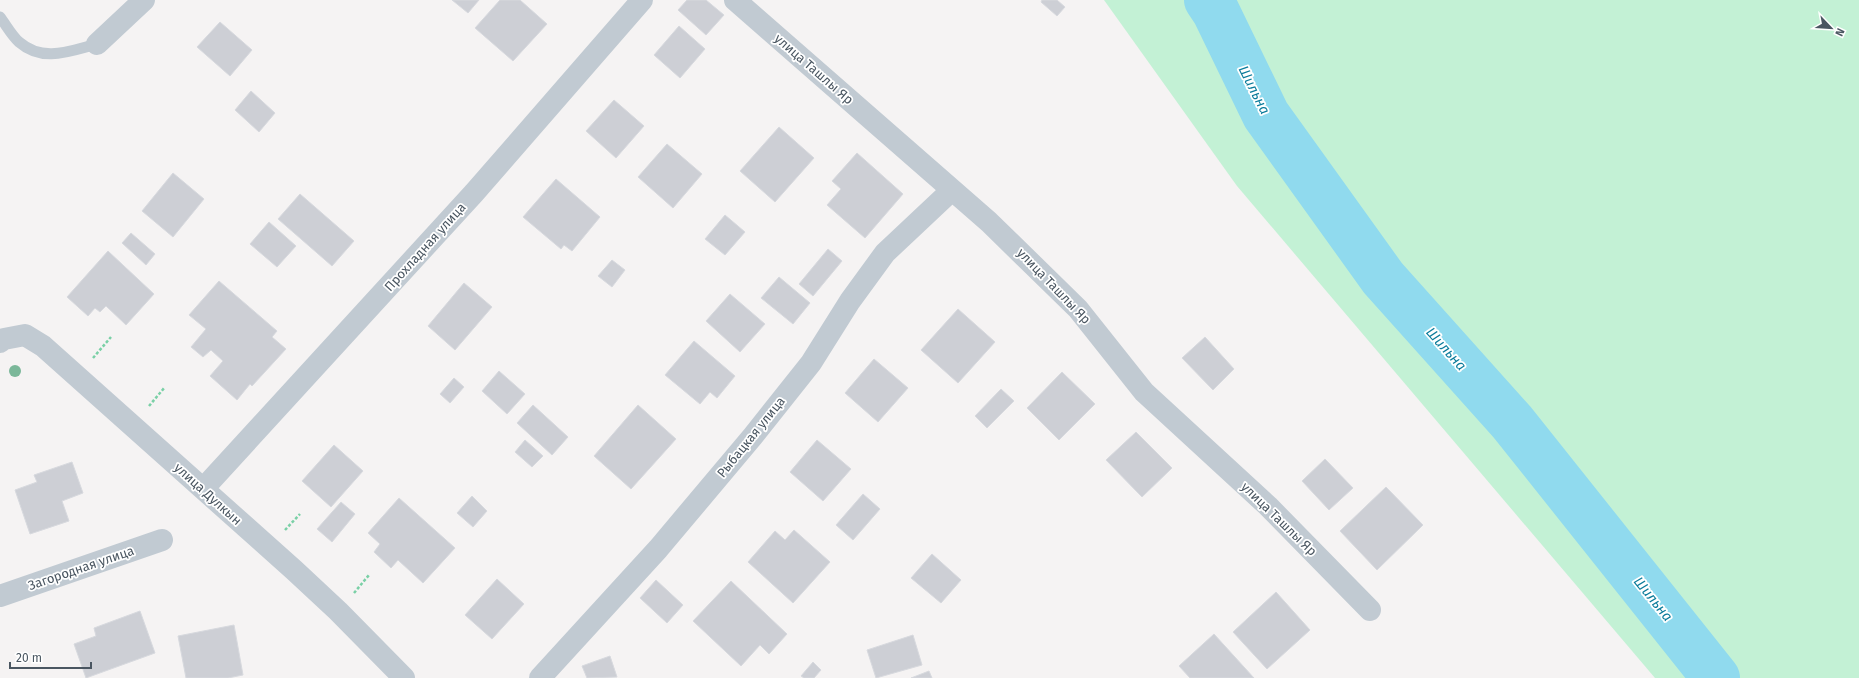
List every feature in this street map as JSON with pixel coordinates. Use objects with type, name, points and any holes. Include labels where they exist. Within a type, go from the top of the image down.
[{"type":"street","points":[[97,44],[144,0]]},
{"type":"street","name":"Прохладная улица","points":[[203,490],[474,192],[642,0]]},
{"type":"street","name":"улица Ташлы Яр","points":[[735,0],[1020,251],[1078,309],[1144,392],[1268,506],[1370,610]]},
{"type":"street","name":"Рыбацкая улица","points":[[540,678],[658,549],[758,430],[812,363],[850,301],[885,253],[952,190]]},
{"type":"street","name":"улица Дулкын","points":[[0,342],[4,339],[26,335],[43,346],[338,611],[404,678]]},
{"type":"street","name":"Загородная улица","points":[[0,596],[162,540]]},
{"type":"lane","points":[[0,17],[19,42],[35,52],[54,55],[97,44]]},
{"type":"green space","points":[[1104,0],[1859,0],[1859,678],[1655,678],[1237,186]]},
{"type":"building","points":[[452,0],[479,0],[468,13]]},
{"type":"building","points":[[500,0],[520,0],[547,24],[513,61],[475,28]]},
{"type":"building","points":[[687,0],[706,0],[724,15],[706,35],[678,10]]},
{"type":"building","points":[[1042,0],[1057,0],[1065,7],[1057,16],[1041,2]]},
{"type":"building","points":[[220,22],[252,50],[230,76],[197,47]]},
{"type":"building","points":[[679,26],[705,49],[680,78],[654,55]]},
{"type":"building","points":[[251,91],[275,113],[259,132],[235,110]]},
{"type":"building","points":[[614,100],[644,126],[616,158],[586,131]]},
{"type":"building","points":[[779,127],[814,158],[775,202],[740,171]]},
{"type":"building","points":[[667,144],[702,174],[673,208],[638,177]]},
{"type":"building","points":[[857,153],[903,194],[865,238],[827,205],[841,189],[832,181]]},
{"type":"building","points":[[173,173],[204,199],[173,237],[142,211]]},
{"type":"building","points":[[556,179],[600,217],[572,251],[564,245],[561,249],[523,217]]},
{"type":"building","points":[[300,194],[354,241],[332,266],[278,219]]},
{"type":"building","points":[[725,215],[745,232],[725,255],[705,239]]},
{"type":"building","points":[[269,222],[296,246],[277,267],[250,244]]},
{"type":"building","points":[[131,233],[155,254],[146,265],[122,243]]},
{"type":"building","points":[[828,249],[842,261],[813,296],[799,284]]},
{"type":"building","points":[[108,251],[154,294],[126,325],[106,306],[100,312],[95,308],[88,316],[67,297]]},
{"type":"building","points":[[612,260],[625,270],[612,287],[598,276]]},
{"type":"building","points":[[779,277],[810,303],[793,324],[761,298]]},
{"type":"building","points":[[219,281],[277,331],[272,337],[286,349],[252,386],[250,384],[237,400],[210,376],[223,361],[211,350],[203,357],[191,347],[206,329],[189,315]]},
{"type":"building","points":[[464,283],[492,307],[455,350],[428,326]]},
{"type":"building","points":[[730,294],[765,324],[740,352],[706,321]]},
{"type":"building","points":[[958,309],[995,342],[958,383],[921,350]]},
{"type":"building","points":[[1205,337],[1234,369],[1213,390],[1182,358]]},
{"type":"building","points":[[694,341],[735,376],[717,398],[710,392],[700,404],[665,375]]},
{"type":"building","points":[[874,359],[908,388],[878,422],[845,393]]},
{"type":"building","points":[[499,371],[525,394],[507,414],[482,391]]},
{"type":"building","points":[[1062,372],[1095,404],[1059,440],[1027,408]]},
{"type":"building","points":[[454,378],[464,387],[450,403],[440,394]]},
{"type":"building","points":[[1001,389],[1014,401],[987,428],[975,416]]},
{"type":"building","points":[[533,405],[568,437],[552,455],[517,423]]},
{"type":"building","points":[[638,405],[676,439],[631,489],[594,456]]},
{"type":"building","points":[[1136,432],[1172,468],[1142,497],[1106,460]]},
{"type":"building","points":[[525,440],[543,456],[532,467],[515,452]]},
{"type":"building","points":[[817,440],[851,469],[823,501],[790,472]]},
{"type":"building","points":[[334,445],[363,471],[331,507],[302,481]]},
{"type":"building","points":[[1325,459],[1353,488],[1329,510],[1302,481]]},
{"type":"building","points":[[72,462],[83,493],[62,501],[69,521],[30,534],[15,490],[37,482],[34,475]]},
{"type":"building","points":[[1386,487],[1423,525],[1377,570],[1340,531]]},
{"type":"building","points":[[863,494],[880,509],[853,540],[836,525]]},
{"type":"building","points":[[472,496],[487,511],[473,527],[457,513]]},
{"type":"building","points":[[399,498],[455,548],[423,583],[398,560],[391,568],[374,552],[380,544],[368,533]]},
{"type":"building","points":[[341,502],[355,514],[332,542],[317,529]]},
{"type":"building","points":[[794,530],[830,562],[793,603],[748,562],[775,531],[785,540]]},
{"type":"building","points":[[932,554],[961,580],[941,603],[911,578]]},
{"type":"building","points":[[497,579],[524,604],[492,639],[465,615]]},
{"type":"building","points":[[656,580],[683,605],[667,623],[640,598]]},
{"type":"building","points":[[731,581],[787,634],[769,654],[760,645],[741,666],[693,621]]},
{"type":"building","points":[[1276,592],[1310,630],[1267,669],[1233,632]]},
{"type":"building","points":[[140,611],[155,653],[86,678],[74,644],[96,636],[94,628]]},
{"type":"building","points":[[234,625],[243,675],[228,678],[186,678],[178,636]]},
{"type":"building","points":[[1214,634],[1254,678],[1190,678],[1179,666]]},
{"type":"building","points":[[913,635],[922,665],[876,678],[867,650]]},
{"type":"building","points":[[610,656],[617,677],[587,678],[582,666]]},
{"type":"building","points":[[813,662],[821,670],[814,678],[804,678],[801,676]]},
{"type":"building","points":[[929,671],[932,678],[911,678]]},
{"type":"waterway","name":"Шильна","points":[[1208,0],[1216,12],[1266,115],[1383,278],[1512,422],[1716,678]]}]
